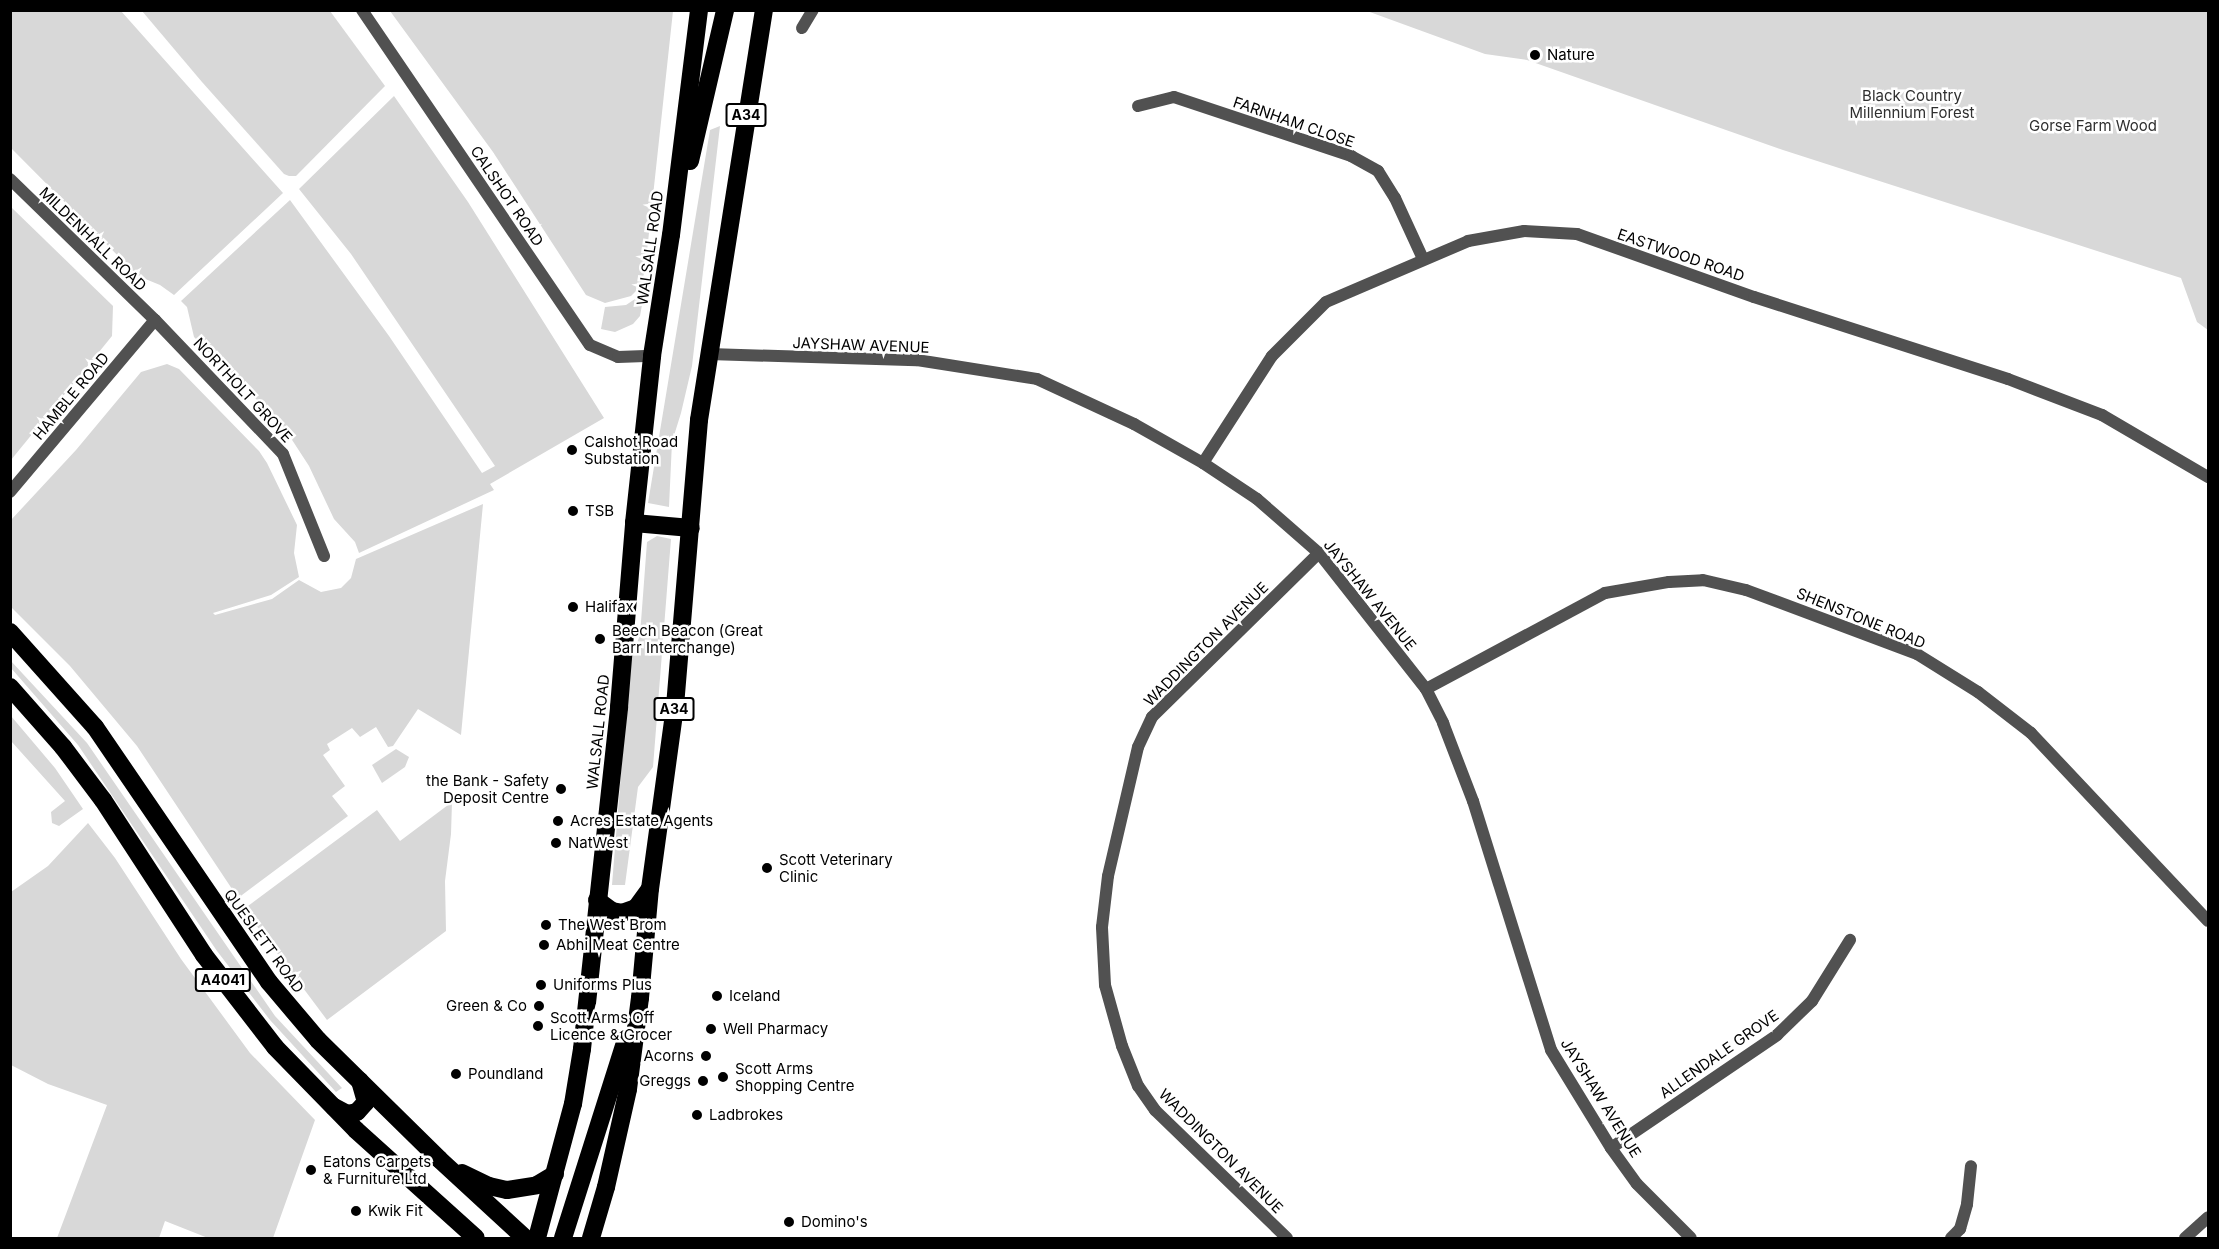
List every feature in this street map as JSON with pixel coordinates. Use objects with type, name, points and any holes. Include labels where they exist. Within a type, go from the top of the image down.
[{"type":"highway","name":"WALSALL ROAD","points":[[537,1239],[573,1104],[582,1049],[619,706],[634,523],[652,356],[671,235],[699,10]]},
{"type":"highway","points":[[671,235],[725,10]]},
{"type":"highway","name":"A34","points":[[591,1239],[606,1188],[628,1089],[640,998],[650,889],[675,706],[699,420],[764,10]]},
{"type":"highway","points":[[634,523],[691,528]]},
{"type":"highway","name":"QUESLETT ROAD","points":[[10,632],[95,727],[269,982],[318,1040],[440,1160],[525,1239]]},
{"type":"highway","name":"A4041","points":[[10,687],[63,747],[103,800],[204,955],[275,1047],[334,1107],[476,1239]]},
{"type":"highway","points":[[597,900],[612,911],[622,913],[636,908],[650,889]]},
{"type":"highway","name":"A34","points":[[563,1239],[595,1131],[640,998]]},
{"type":"highway","points":[[334,1107],[347,1114],[357,1112],[366,1102],[360,1081]]},
{"type":"highway","points":[[440,1160],[471,1179],[507,1190],[537,1185],[555,1174]]},
{"type":"street","name":"CALSHOT ROAD","points":[[362,10],[590,345],[618,357],[652,356]]},
{"type":"street","points":[[802,28],[810,12]]},
{"type":"street","name":"FARNHAM CLOSE","points":[[1138,106],[1174,97],[1351,156],[1378,171],[1395,198],[1423,259]]},
{"type":"street","name":"MILDENHALL ROAD","points":[[10,179],[155,320]]},
{"type":"street","name":"EASTWOOD ROAD","points":[[1203,463],[1272,356],[1326,302],[1468,241],[1524,231],[1577,234],[1754,297],[2008,379],[2102,415],[2208,477]]},
{"type":"street","name":"HAMBLE ROAD","points":[[10,492],[155,320]]},
{"type":"street","name":"NORTHOLT GROVE","points":[[155,320],[283,454],[324,556]]},
{"type":"street","name":"JAYSHAW AVENUE","points":[[710,354],[917,360],[1037,379],[1134,424],[1203,463],[1257,499],[1319,553],[1426,689],[1443,723],[1473,801],[1551,1050],[1611,1148],[1638,1184],[1691,1239]]},
{"type":"street","name":"WADDINGTON AVENUE","points":[[1287,1239],[1155,1110],[1138,1086],[1122,1046],[1105,985],[1102,927],[1108,876],[1138,747],[1152,717],[1319,553]]},
{"type":"street","name":"SHENSTONE ROAD","points":[[1426,689],[1605,593],[1669,582],[1703,580],[1746,590],[1917,654],[1978,692],[2031,733],[2208,921]]},
{"type":"street","name":"ALLENDALE GROVE","points":[[1611,1148],[1776,1035],[1812,1001],[1850,940]]},
{"type":"street","points":[[1951,1239],[1960,1229],[1967,1204],[1971,1166]]},
{"type":"street","points":[[2185,1239],[2208,1217]]},
{"type":"green space","points":[[10,11],[121,11],[283,193],[174,295],[160,285],[138,276],[11,148]]},
{"type":"green space","points":[[142,11],[330,11],[385,86],[296,176],[289,176],[284,174],[202,82]]},
{"type":"green space","points":[[390,11],[673,11],[645,270],[640,287],[631,296],[605,303],[586,295],[493,152]]},
{"type":"green space","name":"Gorse Farm Wood","points":[[1367,11],[2208,11],[2208,330],[2197,322],[2181,278],[1783,150],[1527,60],[1485,54]]},
{"type":"green space","points":[[394,96],[468,202],[604,418],[490,484],[494,490],[359,553],[355,542],[334,519],[309,466],[283,426],[194,337],[187,307],[181,301],[290,200],[389,336],[482,473],[495,466],[351,254],[299,189]]},
{"type":"green space","points":[[720,126],[692,366],[672,442],[669,507],[648,503],[710,130]]},
{"type":"green space","points":[[11,207],[113,306],[112,336],[11,460]]},
{"type":"green space","points":[[644,293],[640,316],[633,324],[615,332],[601,329],[605,307],[626,305]]},
{"type":"green space","points":[[167,364],[179,369],[259,451],[297,525],[294,553],[299,577],[271,595],[213,613],[215,615],[272,599],[299,580],[321,592],[341,588],[351,578],[356,559],[483,504],[461,735],[418,709],[393,746],[388,747],[376,727],[360,737],[352,728],[327,744],[330,750],[323,755],[345,786],[332,796],[348,816],[238,898],[137,746],[70,666],[11,607],[11,520],[76,450],[141,372]]},
{"type":"green space","points":[[657,536],[671,539],[653,767],[638,787],[625,885],[612,885],[630,661],[640,635],[647,542]]},
{"type":"green space","points":[[10,660],[87,743],[275,1016],[342,1088],[336,1092],[270,1020],[217,951],[78,745],[11,668]]},
{"type":"green space","points":[[11,716],[55,768],[83,809],[59,826],[52,823],[51,812],[65,801],[11,741]]},
{"type":"green space","points":[[396,749],[409,757],[405,767],[382,783],[372,765]]},
{"type":"green space","points":[[452,802],[451,834],[445,881],[446,931],[327,1020],[244,909],[377,810],[400,841]]},
{"type":"green space","points":[[88,823],[115,858],[181,959],[250,1053],[315,1120],[273,1238],[208,1238],[165,1221],[159,1238],[57,1238],[107,1105],[48,1084],[11,1065],[11,892],[48,866]]},
{"type":"place","name":"Nature","points":[[1535,55]]},
{"type":"place","name":"Calshot Road Substation","points":[[572,450]]},
{"type":"place","name":"TSB","points":[[573,511]]},
{"type":"place","name":"Halifax","points":[[573,607]]},
{"type":"place","name":"Beech Beacon (Great Barr Interchange)","points":[[600,639]]},
{"type":"place","name":"the Bank - Safety Deposit Centre","points":[[561,789]]},
{"type":"place","name":"Acres Estate Agents","points":[[558,821]]},
{"type":"place","name":"NatWest","points":[[556,843]]},
{"type":"place","name":"Scott Veterinary Clinic","points":[[767,868]]},
{"type":"place","name":"The West Brom","points":[[546,925]]},
{"type":"place","name":"Abhi Meat Centre","points":[[544,945]]},
{"type":"place","name":"Uniforms Plus","points":[[541,985]]},
{"type":"place","name":"Iceland","points":[[717,996]]},
{"type":"place","name":"Green & Co","points":[[539,1006]]},
{"type":"place","name":"Scott Arms Off Licence & Grocer","points":[[538,1026]]},
{"type":"place","name":"Well Pharmacy","points":[[711,1029]]},
{"type":"place","name":"Acorns","points":[[706,1056]]},
{"type":"place","name":"Poundland","points":[[456,1074]]},
{"type":"place","name":"Scott Arms Shopping Centre","points":[[723,1077]]},
{"type":"place","name":"Greggs","points":[[703,1081]]},
{"type":"place","name":"Ladbrokes","points":[[697,1115]]},
{"type":"place","name":"Eatons Carpets & Furniture Ltd","points":[[311,1170]]},
{"type":"place","name":"Kwik Fit","points":[[356,1211]]},
{"type":"place","name":"Domino's","points":[[789,1222]]},
{"type":"park label","name":"Black Country Millennium Forest","points":[[1912,104]]}]
